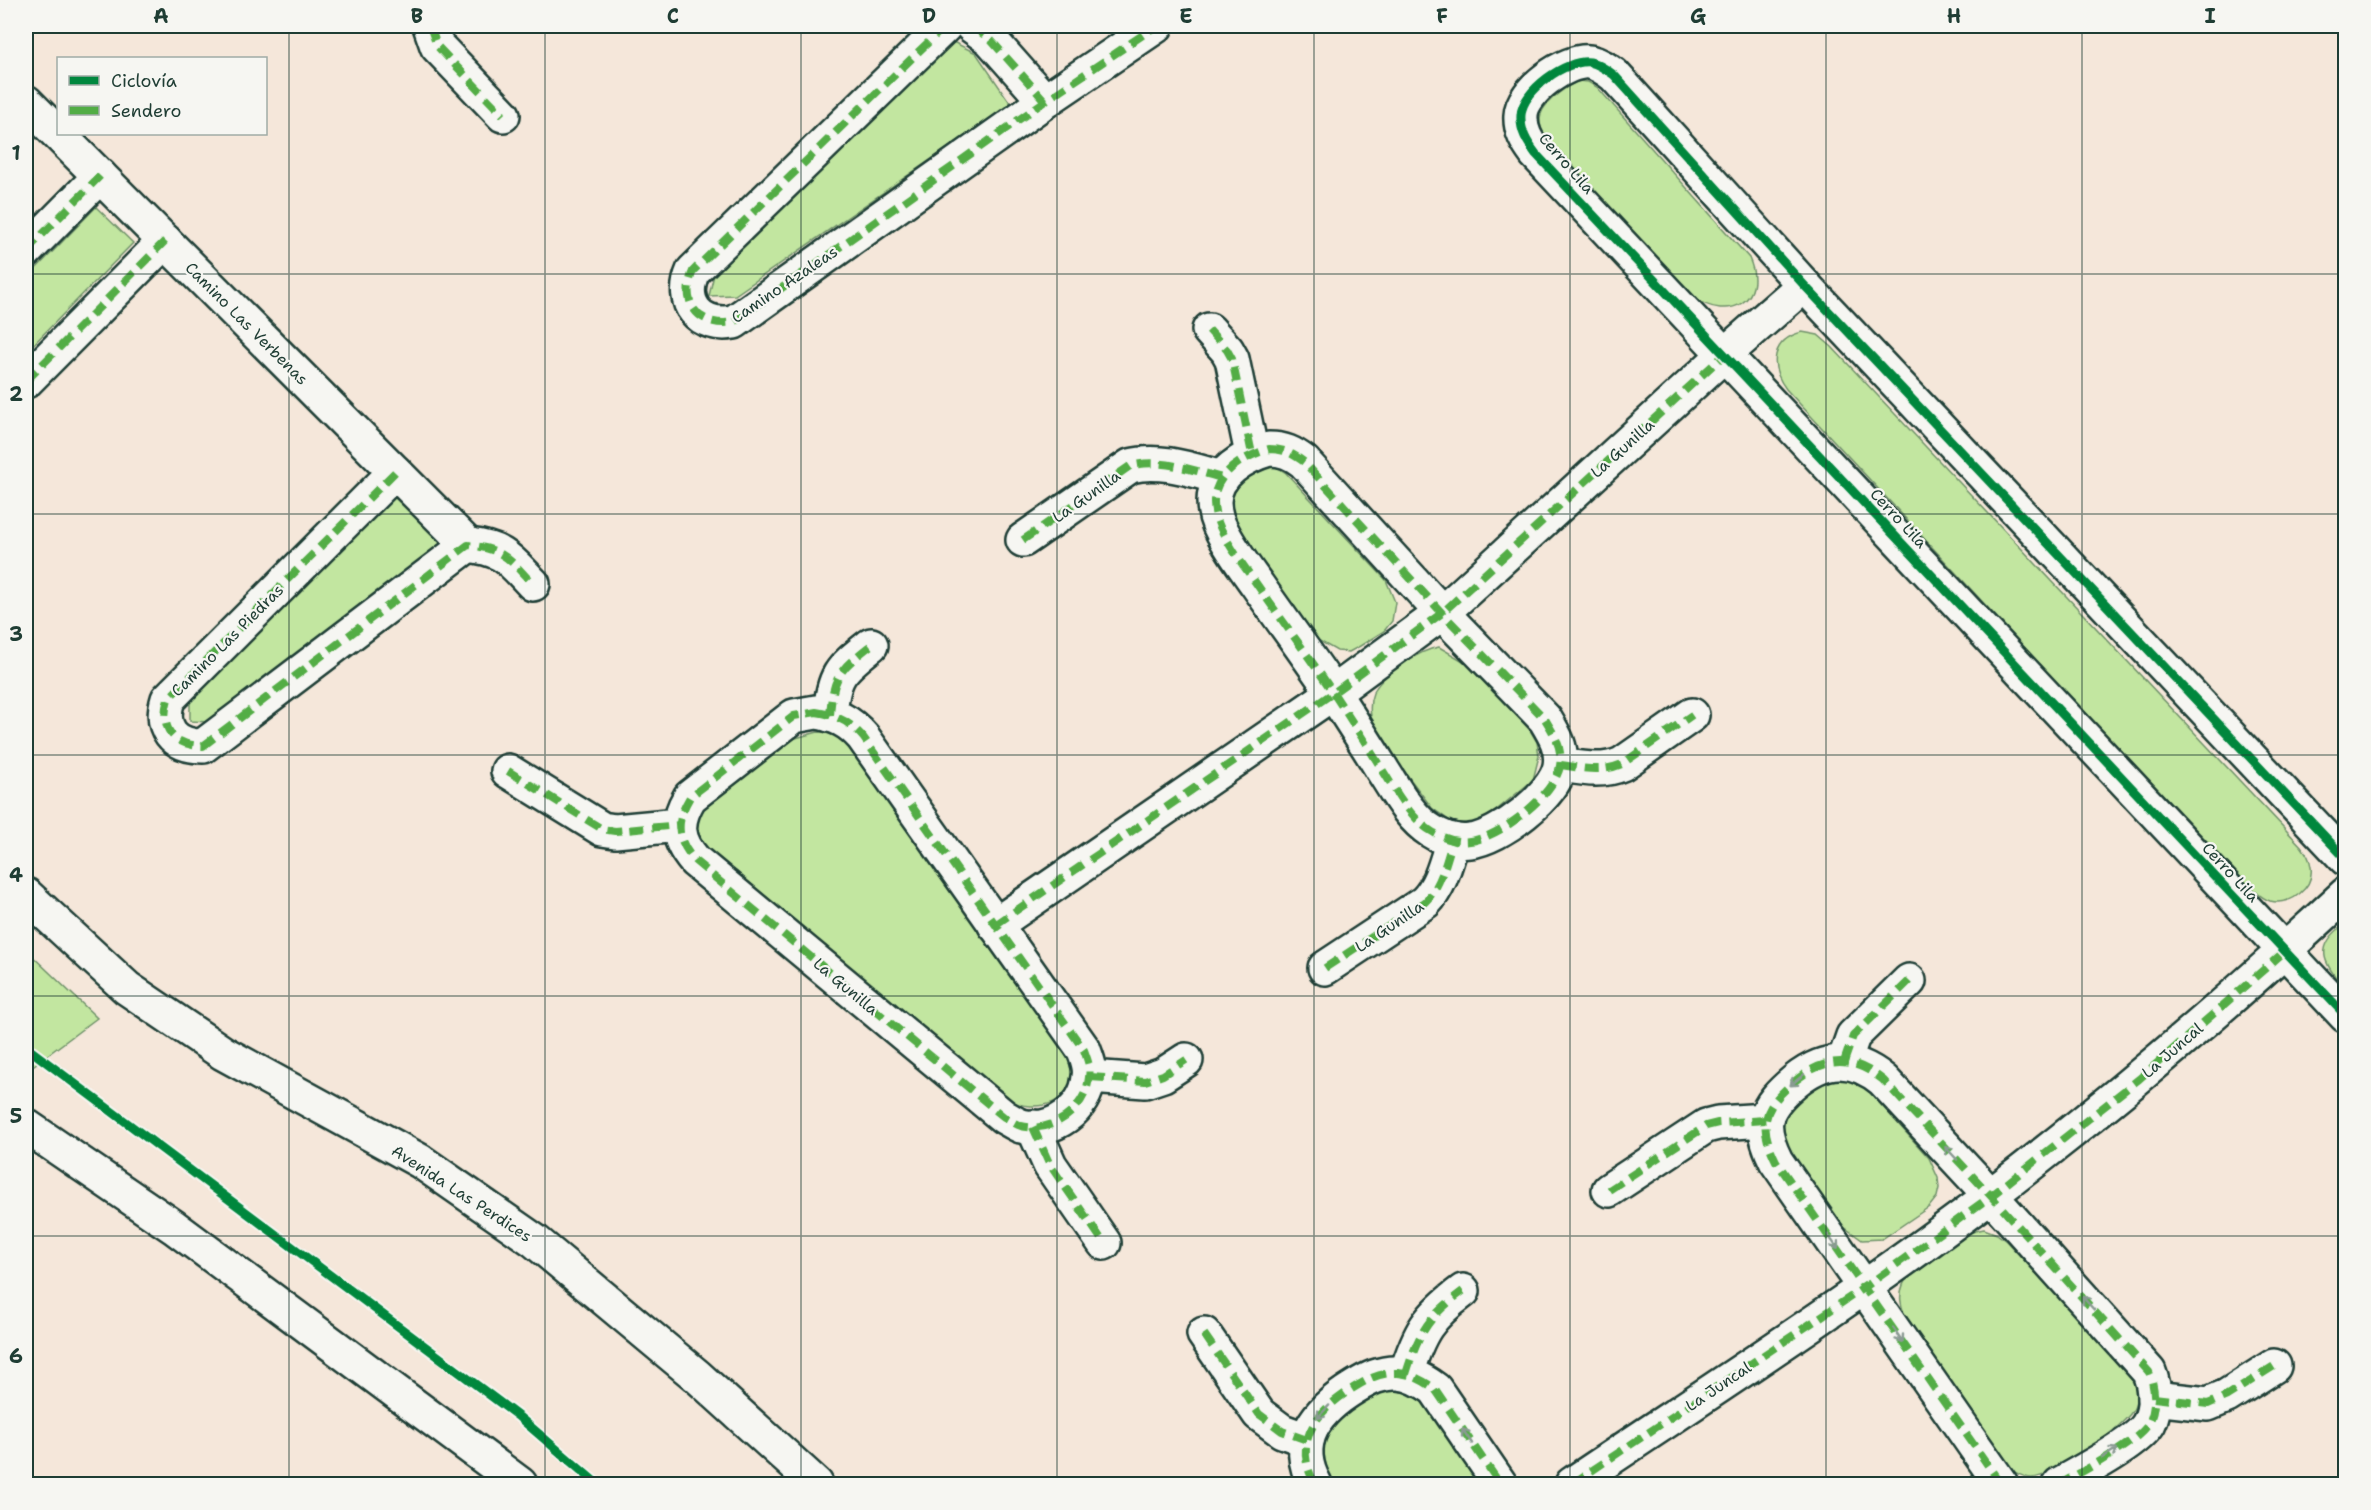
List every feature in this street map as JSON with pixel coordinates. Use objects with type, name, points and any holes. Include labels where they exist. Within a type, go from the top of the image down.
[{"type":"street","points":[[430,26],[437,46],[503,115]]},
{"type":"street","name":"Camino Azaleas","points":[[945,26],[693,271],[687,290],[690,303],[697,314],[708,321],[721,324],[734,322],[1045,101],[1156,26]]},
{"type":"street","points":[[972,26],[990,39],[1045,101]]},
{"type":"street","name":"Cerro Lila","points":[[2346,859],[1804,285],[1614,75],[1602,66],[1589,62],[1563,67],[1533,91],[1521,112],[1521,124],[1523,133],[1536,154],[2346,1016]]},
{"type":"street","name":"Camino Las Verbenas","points":[[26,102],[57,133]]},
{"type":"street","name":"Camino Las Verbenas","points":[[59,135],[468,545]]},
{"type":"street","points":[[26,251],[100,176]]},
{"type":"street","points":[[26,381],[165,241]]},
{"type":"street","name":"La Gunilla","points":[[995,925],[1333,693],[1442,613],[1725,354],[1804,285]]},
{"type":"street","points":[[1209,330],[1227,350],[1232,360],[1252,454]]},
{"type":"street","points":[[1269,449],[1282,449],[1304,462],[1442,613],[1545,719],[1559,744],[1561,765],[1552,787],[1497,833],[1468,842],[1453,840],[1434,833],[1416,818],[1221,531],[1214,502],[1216,491],[1222,478],[1252,454],[1269,449]]},
{"type":"street","name":"La Gunilla","points":[[1023,540],[1130,466],[1145,462],[1159,462],[1222,478]]},
{"type":"street","name":"Camino Las Piedras","points":[[395,472],[168,699],[164,711],[165,723],[171,734],[180,742],[191,746],[203,746],[468,545]]},
{"type":"street","points":[[468,545],[489,548],[503,554],[532,584]]},
{"type":"street","points":[[830,715],[831,695],[837,676],[871,645]]},
{"type":"street","points":[[508,771],[602,829],[615,831],[679,825],[682,810],[690,797],[794,716],[816,712],[830,715],[854,726],[1084,1050],[1089,1064],[1086,1093],[1071,1113],[1056,1122],[1033,1128],[1050,1165],[1104,1243]]},
{"type":"street","points":[[1561,765],[1590,769],[1613,768],[1692,715]]},
{"type":"street","name":"La Gunilla","points":[[679,825],[685,850],[695,861],[1004,1117],[1020,1125],[1033,1128]]},
{"type":"street","name":"La Gunilla","points":[[1325,968],[1425,902],[1433,894],[1453,840]]},
{"type":"street","name":"La Juncal","points":[[1572,1485],[1865,1287],[1991,1196],[2139,1079],[2285,951],[2346,894]]},
{"type":"street","name":"Avenida Las Perdices","points":[[26,896],[127,988],[214,1047],[316,1106],[420,1161],[536,1241],[697,1376],[816,1485]]},
{"type":"street","points":[[1844,1062],[1853,1036],[1909,981]]},
{"type":"street","points":[[1089,1077],[1145,1081],[1163,1075],[1186,1060]]},
{"type":"street","points":[[2001,1485],[1776,1161],[1765,1133],[1769,1109],[1776,1097],[1810,1069],[1827,1063],[1844,1062],[1865,1068],[1883,1080],[2149,1372],[2154,1398],[2149,1423],[2139,1435],[2060,1485]]},
{"type":"street","points":[[1609,1190],[1706,1126],[1766,1120]]},
{"type":"street","points":[[26,1126],[174,1227],[520,1485]]},
{"type":"street","points":[[1406,1374],[1421,1332],[1441,1307],[1463,1291]]},
{"type":"street","points":[[1204,1334],[1259,1414],[1282,1431],[1307,1440]]},
{"type":"street","points":[[2154,1398],[2208,1404],[2227,1396],[2274,1366]]},
{"type":"street","points":[[1315,1485],[1308,1473],[1305,1454],[1307,1440],[1314,1422],[1339,1396],[1370,1378],[1383,1374],[1406,1374],[1423,1380],[1435,1389],[1500,1485]]},
{"type":"green space","points":[[953,42],[976,53],[1011,104],[735,295],[709,296],[715,270]]},
{"type":"green space","points":[[1578,81],[1588,82],[1597,87],[1749,258],[1754,273],[1753,286],[1749,296],[1742,303],[1720,308],[1707,305],[1694,298],[1546,140],[1540,124],[1543,109],[1559,93]]},
{"type":"green space","points":[[96,207],[133,243],[26,352],[26,279]]},
{"type":"green space","points":[[1802,332],[1818,335],[1832,347],[2301,846],[2310,861],[2311,875],[2300,894],[2278,902],[2262,897],[2251,888],[1786,389],[1777,372],[1776,355],[1784,341]]},
{"type":"green space","points":[[1274,465],[1286,473],[1386,580],[1395,602],[1392,621],[1384,631],[1349,652],[1337,651],[1316,639],[1236,526],[1230,514],[1229,492],[1255,468]]},
{"type":"green space","points":[[394,497],[443,543],[210,722],[190,721],[190,702]]},
{"type":"green space","points":[[1439,647],[1472,666],[1530,730],[1537,742],[1539,756],[1533,780],[1488,817],[1474,823],[1453,823],[1432,808],[1374,731],[1370,712],[1373,693],[1384,678],[1402,664]]},
{"type":"green space","points":[[818,732],[834,735],[847,745],[1059,1044],[1069,1062],[1071,1078],[1068,1089],[1062,1097],[1053,1102],[1030,1106],[1008,1100],[737,872],[716,859],[701,843],[697,835],[697,825],[700,814],[709,802],[792,739]]},
{"type":"green space","points":[[2345,924],[2345,988],[2327,963],[2325,947],[2335,932]]},
{"type":"green space","points":[[26,950],[97,1018],[26,1071]]},
{"type":"green space","points":[[1842,1073],[1865,1087],[1929,1158],[1938,1178],[1937,1197],[1929,1207],[1882,1239],[1862,1240],[1844,1227],[1791,1154],[1784,1138],[1782,1124],[1784,1110],[1804,1086]]},
{"type":"green space","points":[[1984,1229],[1997,1234],[2006,1241],[2125,1368],[2136,1391],[2135,1406],[2130,1415],[2119,1425],[2089,1449],[2042,1476],[2032,1478],[2011,1470],[1911,1327],[1902,1307],[1902,1287],[1910,1274],[1955,1241],[1974,1231]]},
{"type":"green space","points":[[1403,1390],[1416,1396],[1426,1406],[1479,1484],[1333,1484],[1325,1459],[1324,1442],[1335,1418],[1373,1395]]},
{"type":"marked path","points":[[430,26],[437,46],[503,115]]},
{"type":"marked path","points":[[945,26],[693,271],[689,293],[695,311],[702,317],[722,323],[734,322],[1045,101],[1156,26]]},
{"type":"marked path","points":[[972,26],[990,39],[1045,101]]},
{"type":"marked path","points":[[26,251],[100,176]]},
{"type":"marked path","points":[[26,381],[165,241]]},
{"type":"marked path","points":[[1209,330],[1232,359],[1252,454]]},
{"type":"marked path","points":[[995,925],[1333,693],[1442,613],[1725,354]]},
{"type":"marked path","points":[[1269,449],[1288,452],[1304,462],[1442,613],[1545,719],[1559,747],[1560,766],[1548,790],[1510,824],[1482,838],[1470,841],[1450,839],[1435,834],[1423,826],[1398,795],[1325,680],[1235,554],[1217,518],[1214,506],[1215,492],[1219,482],[1232,467],[1250,456],[1269,449]]},
{"type":"marked path","points":[[1023,540],[1130,466],[1165,464],[1222,478]]},
{"type":"marked path","points":[[395,472],[168,699],[165,719],[167,727],[176,739],[184,743],[203,746],[468,545],[490,549],[505,557],[533,584]]},
{"type":"marked path","points":[[830,715],[833,690],[840,674],[852,660],[871,645]]},
{"type":"marked path","points":[[816,712],[842,720],[863,737],[1084,1050],[1089,1070],[1087,1089],[1075,1109],[1066,1116],[1056,1122],[1033,1128],[1021,1126],[1004,1117],[695,861],[684,845],[680,822],[690,797],[794,716],[816,712]]},
{"type":"marked path","points":[[1561,765],[1599,769],[1622,764],[1692,715]]},
{"type":"marked path","points":[[508,771],[602,829],[615,831],[679,825]]},
{"type":"marked path","points":[[1325,968],[1425,902],[1439,881],[1453,840]]},
{"type":"marked path","points":[[1572,1484],[1865,1287],[1991,1196],[2139,1079],[2285,951]]},
{"type":"marked path","points":[[1844,1062],[1853,1036],[1909,981]]},
{"type":"marked path","points":[[1090,1077],[1145,1081],[1163,1075],[1186,1060]]},
{"type":"marked path","points":[[2001,1484],[1776,1161],[1770,1148],[1765,1126],[1770,1108],[1795,1081],[1817,1067],[1839,1062],[1849,1063],[1860,1066],[1883,1080],[2149,1372],[2153,1384],[2154,1404],[2152,1417],[2143,1431],[2109,1456],[2060,1484]]},
{"type":"marked path","points":[[1609,1190],[1706,1126],[1766,1120]]},
{"type":"marked path","points":[[1033,1127],[1050,1165],[1104,1243]]},
{"type":"marked path","points":[[1406,1374],[1415,1347],[1426,1326],[1441,1309],[1463,1291]]},
{"type":"marked path","points":[[1204,1334],[1259,1414],[1282,1431],[1307,1440]]},
{"type":"marked path","points":[[2154,1398],[2208,1404],[2227,1396],[2274,1366]]},
{"type":"marked path","points":[[1315,1484],[1308,1468],[1306,1454],[1307,1440],[1319,1416],[1341,1396],[1360,1384],[1392,1373],[1413,1376],[1435,1389],[1500,1484]]},
{"type":"cycle path","points":[[2346,859],[1804,285],[1614,75],[1596,64],[1580,62],[1558,71],[1537,87],[1523,106],[1521,115],[1525,136],[1536,154],[2346,1016]]},
{"type":"cycle path","points":[[26,1047],[519,1417],[597,1484]]}]
